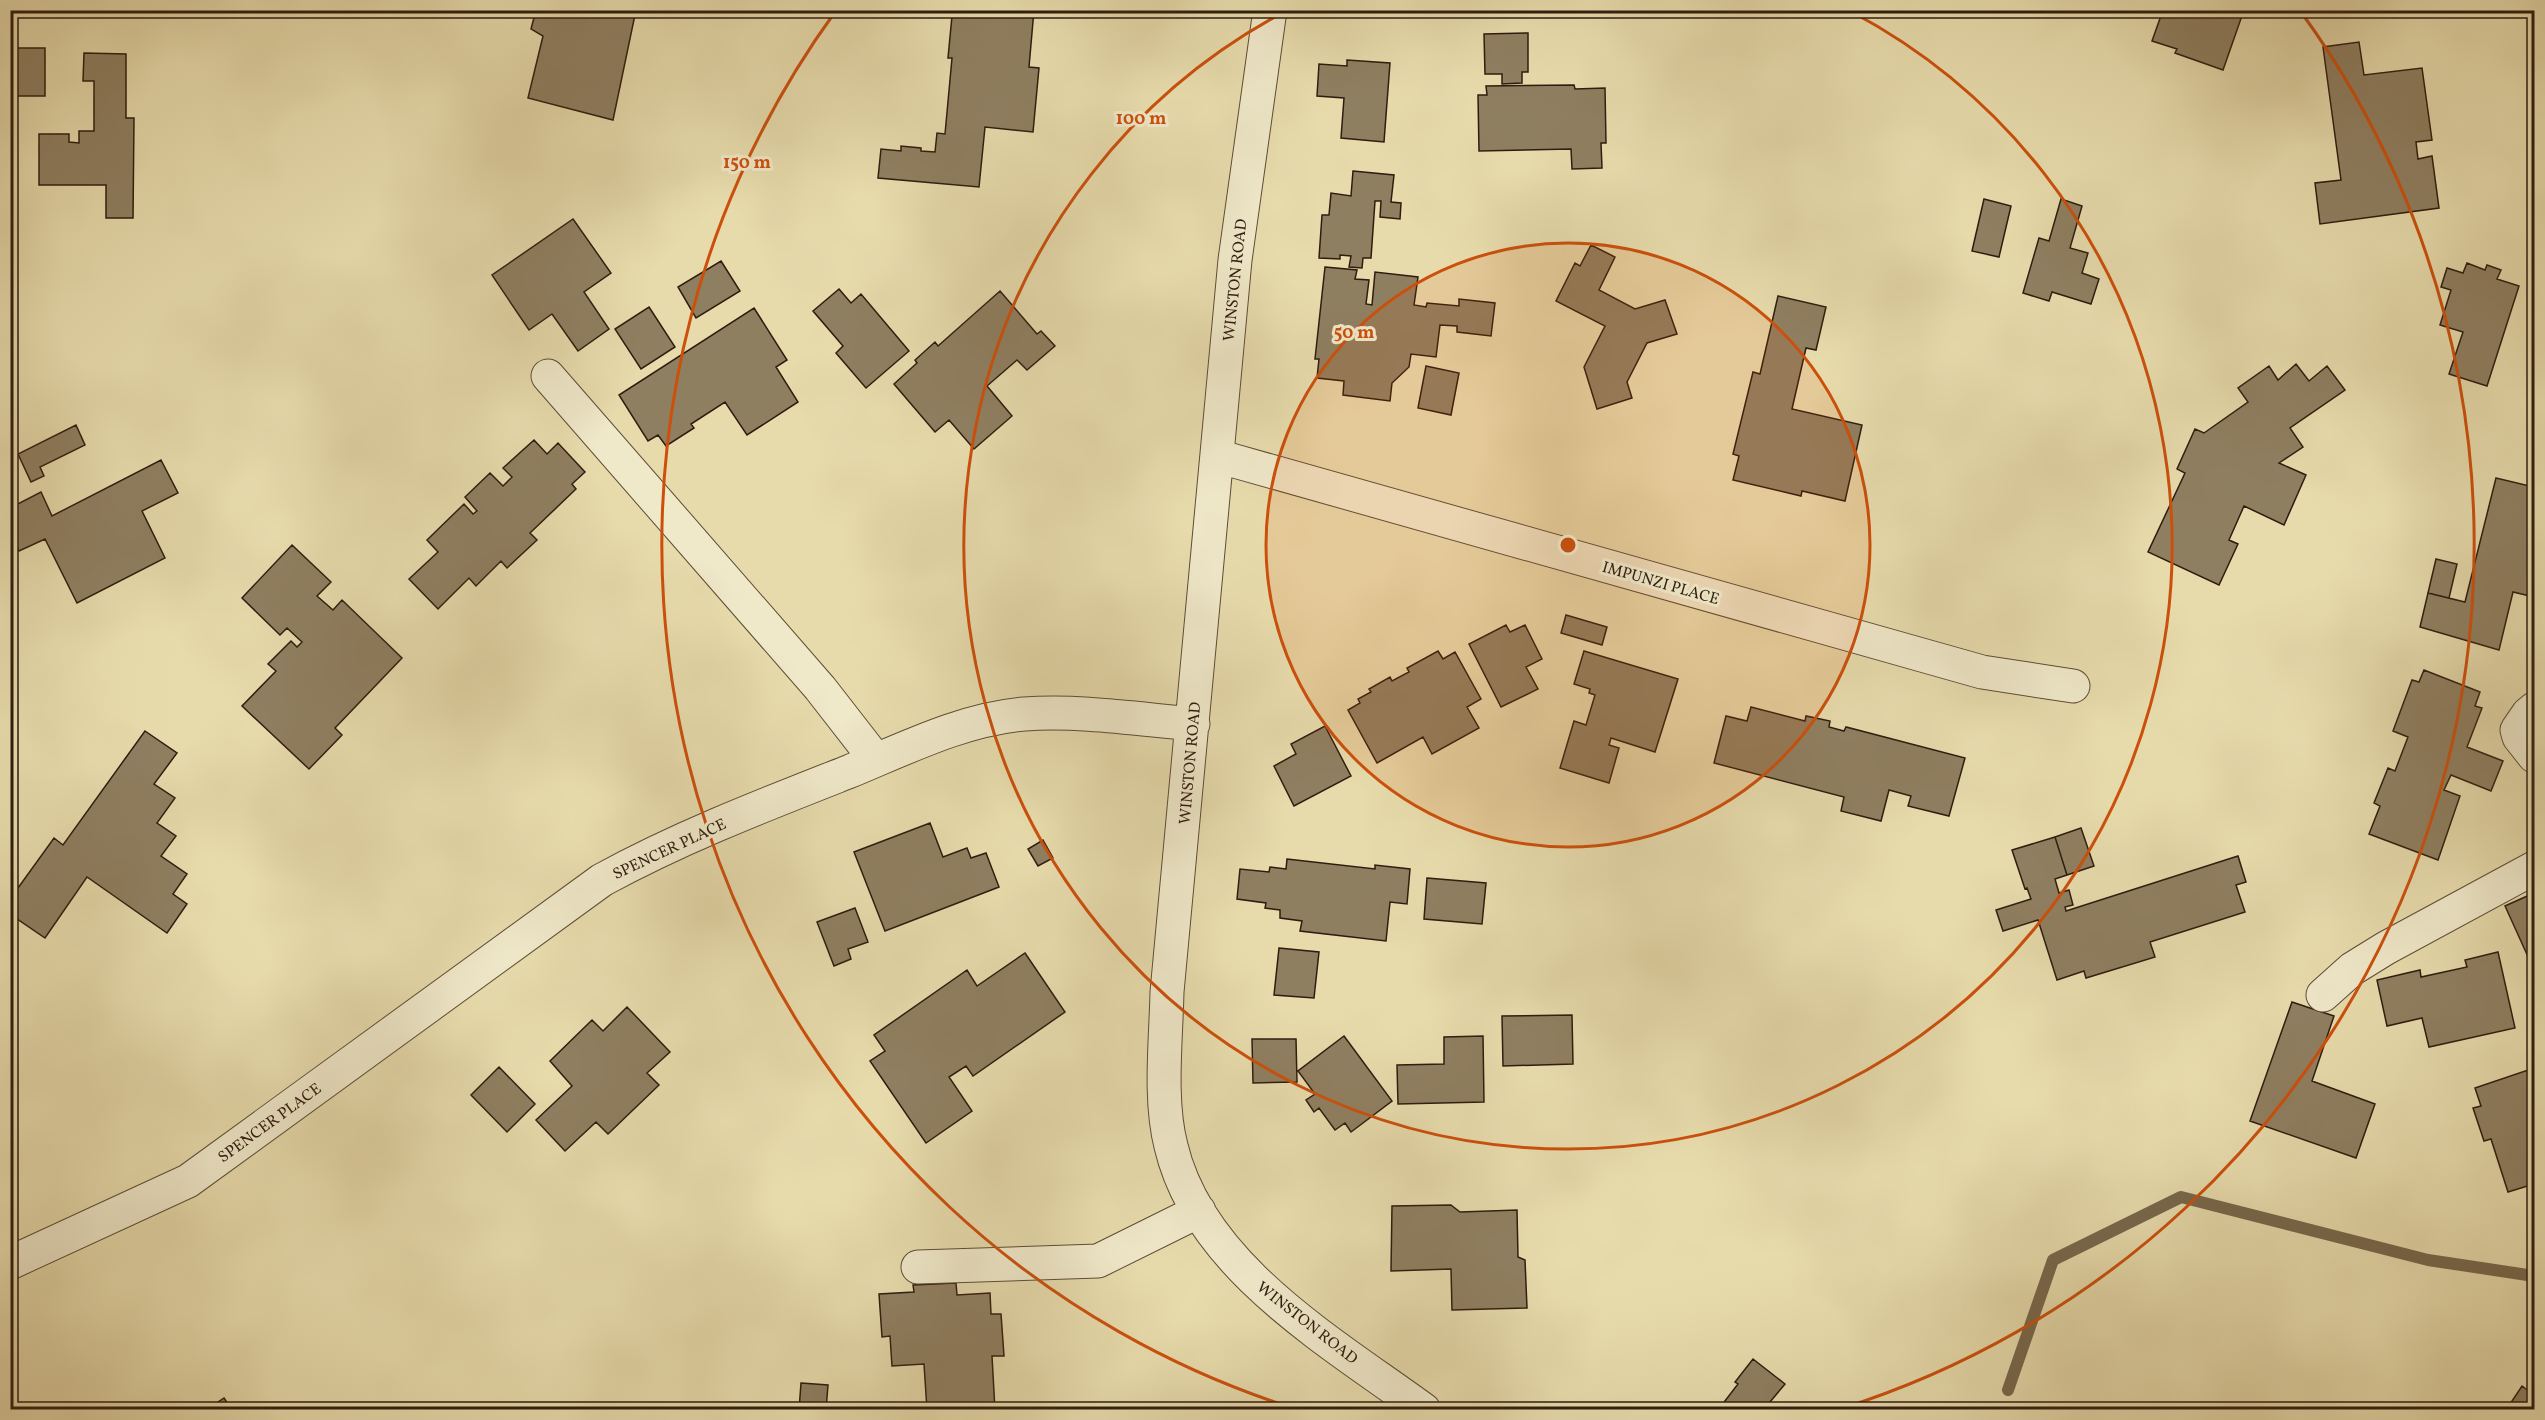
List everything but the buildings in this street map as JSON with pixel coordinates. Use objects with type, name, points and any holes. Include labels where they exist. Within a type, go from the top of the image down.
[{"type":"street","name":"WINSTON ROAD","points":[[1270,10],[1235,260],[1167,992],[1164,1088],[1171,1146],[1190,1198],[1223,1245],[1266,1292],[1424,1410]]},
{"type":"street","points":[[548,376],[820,688],[876,760]]},
{"type":"street","name":"IMPUNZI PLACE","points":[[1217,456],[1982,672],[2073,686]]},
{"type":"street","points":[[2535,709],[2528,714],[2517,730],[2519,737],[2535,756]]},
{"type":"street","name":"SPENCER PLACE","points":[[10,1263],[188,1181],[602,880],[648,855],[947,731],[992,718],[1024,714],[1072,713],[1193,724]]},
{"type":"street","points":[[2323,995],[2352,969],[2386,948],[2535,868]]},
{"type":"street","points":[[918,1266],[1098,1261],[1199,1211]]},
{"type":"waterway","points":[[2008,1390],[2053,1260],[2181,1197],[2428,1260],[2534,1276]]}]
